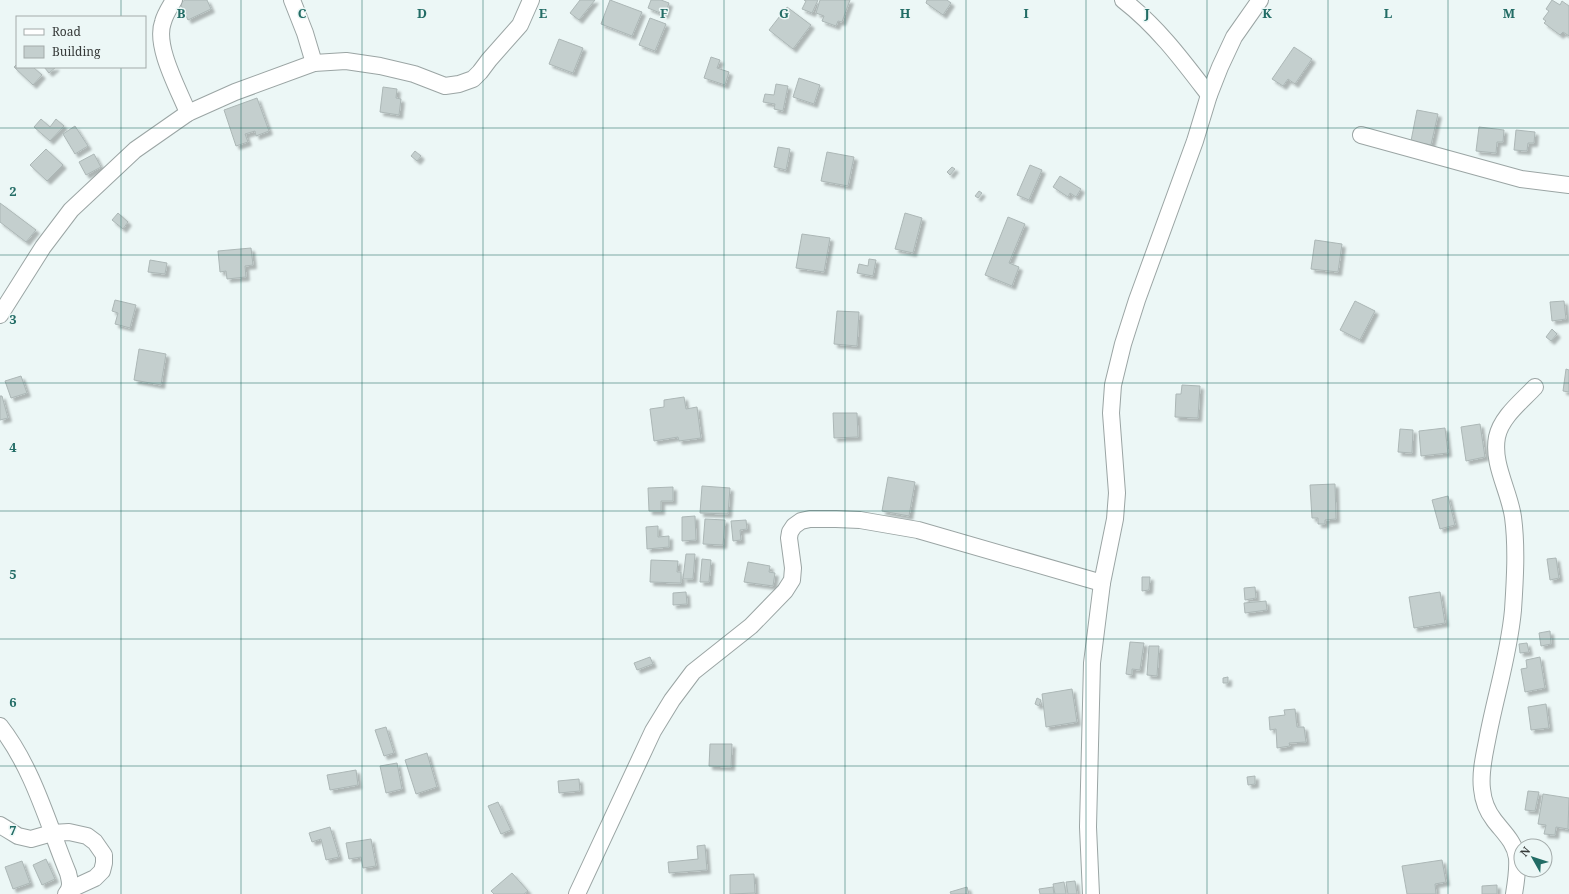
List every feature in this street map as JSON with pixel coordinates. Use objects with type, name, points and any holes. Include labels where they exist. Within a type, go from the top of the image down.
[{"type":"street","points":[[174,0],[162,23],[161,43],[166,60],[188,113]]},
{"type":"street","points":[[292,0],[305,33],[314,63]]},
{"type":"street","points":[[0,315],[43,247],[70,210],[134,150],[188,113],[235,92],[314,63],[346,61],[380,66],[414,74],[445,86],[459,84],[473,79],[480,72],[520,25],[531,0]]},
{"type":"street","points":[[1124,0],[1146,18],[1171,45],[1209,95]]},
{"type":"street","points":[[1091,894],[1088,827],[1092,663],[1102,583],[1114,519],[1117,493],[1111,413],[1113,385],[1123,344],[1137,300],[1174,199],[1209,95],[1234,37],[1260,0]]},
{"type":"street","points":[[1361,135],[1521,179],[1569,186]]},
{"type":"street","points":[[1514,894],[1517,857],[1514,847],[1506,834],[1493,819],[1485,804],[1482,789],[1483,762],[1509,638],[1514,581],[1513,517],[1496,453],[1497,436],[1505,419],[1535,387]]},
{"type":"street","points":[[577,894],[653,731],[672,700],[693,672],[751,626],[785,591],[792,580],[793,568],[789,538],[790,532],[794,526],[801,521],[848,520],[890,524],[911,528],[1102,583]]},
{"type":"street","points":[[0,726],[22,761],[36,788],[68,872],[71,884],[67,892]]},
{"type":"street","points":[[0,825],[18,836],[31,839],[52,833],[69,832],[87,836],[95,842],[104,856],[102,871],[67,892]]},
{"type":"building","points":[[185,0],[207,0],[211,9],[188,20],[180,3]]},
{"type":"building","points":[[580,0],[595,0],[579,20],[570,13]]},
{"type":"building","points":[[610,0],[642,12],[632,36],[601,24]]},
{"type":"building","points":[[651,0],[661,0],[669,3],[665,15],[648,8]]},
{"type":"building","points":[[804,0],[818,0],[812,13],[802,9],[806,1]]},
{"type":"building","points":[[820,0],[850,0],[842,22],[838,21],[836,26],[822,21],[824,16],[816,13]]},
{"type":"building","points":[[927,0],[947,0],[951,3],[943,15],[926,3]]},
{"type":"building","points":[[1552,0],[1560,5],[1562,1],[1569,6],[1569,36],[1563,32],[1560,35],[1544,23],[1546,21],[1543,19],[1549,11],[1546,9]]},
{"type":"building","points":[[787,7],[811,25],[793,49],[769,30]]},
{"type":"building","points":[[650,18],[666,24],[655,51],[639,45]]},
{"type":"building","points":[[559,39],[583,48],[573,73],[549,64]]},
{"type":"building","points":[[1294,47],[1312,59],[1295,84],[1288,79],[1283,86],[1272,79]]},
{"type":"building","points":[[711,57],[720,60],[717,68],[729,72],[725,85],[704,78]]},
{"type":"building","points":[[16,65],[16,68],[34,68],[42,75],[33,85],[14,67]]},
{"type":"building","points":[[45,68],[55,68],[49,73]]},
{"type":"building","points":[[799,78],[820,85],[814,104],[793,97]]},
{"type":"building","points":[[776,84],[788,86],[783,111],[774,109],[775,104],[763,102],[765,94],[774,95]]},
{"type":"building","points":[[383,87],[397,89],[396,98],[401,99],[399,115],[380,112]]},
{"type":"building","points":[[257,98],[269,131],[256,136],[255,131],[245,134],[248,142],[236,146],[224,110]]},
{"type":"building","points":[[1417,110],[1438,114],[1431,145],[1411,141]]},
{"type":"building","points":[[41,119],[50,127],[56,119],[64,126],[50,141],[34,127]]},
{"type":"building","points":[[75,126],[88,146],[75,154],[63,134]]},
{"type":"building","points":[[1479,127],[1504,130],[1503,142],[1497,142],[1496,153],[1476,151]]},
{"type":"building","points":[[1516,130],[1535,132],[1534,143],[1528,143],[1527,151],[1514,150]]},
{"type":"building","points":[[778,147],[790,149],[786,170],[774,167]]},
{"type":"building","points":[[46,149],[63,165],[47,181],[30,165]]},
{"type":"building","points":[[415,151],[421,156],[417,161],[411,156]]},
{"type":"building","points":[[827,152],[854,157],[848,186],[821,181]]},
{"type":"building","points":[[94,154],[101,167],[86,175],[79,162]]},
{"type":"building","points":[[1030,165],[1042,170],[1029,200],[1017,195]]},
{"type":"building","points":[[952,167],[955,169],[950,175],[947,172]]},
{"type":"building","points":[[1060,176],[1081,189],[1076,197],[1070,193],[1068,197],[1053,187]]},
{"type":"building","points":[[979,191],[982,193],[978,198],[975,196]]},
{"type":"building","points":[[0,203],[36,230],[26,242],[0,222]]},
{"type":"building","points":[[118,213],[128,222],[123,229],[112,220]]},
{"type":"building","points":[[905,213],[922,218],[913,253],[895,249]]},
{"type":"building","points":[[1008,217],[1025,224],[1009,263],[1019,267],[1012,286],[985,275]]},
{"type":"building","points":[[802,234],[830,238],[824,272],[796,268]]},
{"type":"building","points":[[1315,240],[1342,244],[1338,272],[1311,269]]},
{"type":"building","points":[[251,248],[253,265],[245,266],[246,277],[227,279],[226,271],[220,272],[218,251]]},
{"type":"building","points":[[869,259],[876,260],[873,276],[857,273],[859,264],[868,266]]},
{"type":"building","points":[[150,260],[167,263],[165,274],[148,272]]},
{"type":"building","points":[[115,300],[136,305],[130,328],[115,324],[118,313],[112,311]]},
{"type":"building","points":[[1355,301],[1375,311],[1360,340],[1340,330]]},
{"type":"building","points":[[1564,301],[1566,319],[1552,321],[1550,302]]},
{"type":"building","points":[[837,311],[859,312],[857,346],[834,344]]},
{"type":"building","points":[[1552,329],[1557,334],[1551,341],[1546,337]]},
{"type":"building","points":[[139,349],[166,354],[161,385],[134,380]]},
{"type":"building","points":[[1566,369],[1569,370],[1569,392],[1563,391]]},
{"type":"building","points":[[21,376],[27,393],[11,398],[5,381]]},
{"type":"building","points":[[1182,385],[1200,386],[1198,418],[1175,417],[1176,394],[1181,394]]},
{"type":"building","points":[[0,396],[2,396],[8,418],[0,420]]},
{"type":"building","points":[[684,397],[686,409],[697,407],[701,438],[679,441],[678,437],[654,441],[650,409],[664,407],[664,400]]},
{"type":"building","points":[[833,413],[857,413],[858,437],[834,438]]},
{"type":"building","points":[[1480,424],[1485,457],[1466,461],[1461,427]]},
{"type":"building","points":[[1445,428],[1448,453],[1421,456],[1419,431]]},
{"type":"building","points":[[1400,429],[1413,430],[1412,453],[1398,452]]},
{"type":"building","points":[[888,477],[915,482],[909,516],[882,511]]},
{"type":"building","points":[[1335,484],[1336,519],[1325,520],[1325,524],[1318,524],[1318,518],[1312,518],[1310,485]]},
{"type":"building","points":[[702,486],[730,488],[728,514],[700,513]]},
{"type":"building","points":[[673,487],[673,501],[661,501],[661,511],[649,511],[648,488]]},
{"type":"building","points":[[1448,496],[1455,525],[1440,529],[1432,500]]},
{"type":"building","points":[[695,516],[696,540],[682,541],[682,517]]},
{"type":"building","points":[[705,519],[725,520],[723,545],[703,544]]},
{"type":"building","points":[[746,520],[747,529],[740,530],[741,540],[733,541],[731,521]]},
{"type":"building","points":[[658,526],[658,537],[669,536],[669,547],[647,549],[646,527]]},
{"type":"building","points":[[686,554],[695,554],[693,579],[683,579]]},
{"type":"building","points":[[1556,558],[1559,578],[1550,580],[1547,559]]},
{"type":"building","points":[[702,559],[711,560],[709,582],[700,582]]},
{"type":"building","points":[[651,560],[678,561],[677,572],[681,572],[681,583],[650,582]]},
{"type":"building","points":[[748,562],[770,566],[769,572],[775,573],[773,586],[744,582]]},
{"type":"building","points":[[1142,577],[1150,577],[1149,590],[1142,591]]},
{"type":"building","points":[[1255,587],[1256,598],[1245,600],[1244,588]]},
{"type":"building","points":[[686,592],[687,604],[673,605],[673,593]]},
{"type":"building","points":[[1440,592],[1445,623],[1414,628],[1409,597]]},
{"type":"building","points":[[1266,601],[1267,610],[1245,613],[1244,603]]},
{"type":"building","points":[[1550,631],[1551,644],[1541,646],[1539,633]]},
{"type":"building","points":[[1130,642],[1144,643],[1140,670],[1132,669],[1132,675],[1126,674]]},
{"type":"building","points":[[1527,643],[1529,652],[1520,653],[1519,644]]},
{"type":"building","points":[[1149,646],[1159,646],[1157,676],[1147,675]]},
{"type":"building","points":[[650,657],[653,664],[637,670],[634,663]]},
{"type":"building","points":[[1540,657],[1545,688],[1525,692],[1521,669],[1527,668],[1526,660]]},
{"type":"building","points":[[1228,677],[1228,683],[1223,683],[1223,678]]},
{"type":"building","points":[[1072,689],[1077,722],[1046,727],[1042,694]]},
{"type":"building","points":[[1037,698],[1041,700],[1039,706],[1035,704]]},
{"type":"building","points":[[1546,704],[1549,728],[1531,730],[1528,707]]},
{"type":"building","points":[[1295,709],[1297,727],[1304,727],[1306,742],[1289,743],[1290,746],[1277,748],[1276,729],[1270,730],[1269,717],[1285,715],[1284,710]]},
{"type":"building","points":[[386,727],[394,753],[384,756],[375,730]]},
{"type":"building","points":[[710,744],[732,744],[731,767],[709,766]]},
{"type":"building","points":[[427,753],[437,787],[416,794],[405,760]]},
{"type":"building","points":[[397,763],[402,789],[386,793],[380,766]]},
{"type":"building","points":[[356,770],[358,785],[330,790],[327,775]]},
{"type":"building","points":[[1255,776],[1255,784],[1248,785],[1247,777]]},
{"type":"building","points":[[579,779],[580,791],[559,793],[558,781]]},
{"type":"building","points":[[1528,791],[1539,792],[1535,811],[1525,810]]},
{"type":"building","points":[[1543,794],[1569,798],[1568,829],[1556,827],[1555,835],[1544,834],[1546,825],[1538,824]]},
{"type":"building","points":[[498,802],[511,830],[501,834],[488,806]]},
{"type":"building","points":[[330,827],[339,857],[326,860],[321,839],[312,842],[309,833]]},
{"type":"building","points":[[371,839],[376,866],[363,868],[361,857],[349,859],[346,843]]},
{"type":"building","points":[[705,845],[707,870],[669,873],[668,862],[698,859],[697,846]]},
{"type":"building","points":[[46,859],[55,879],[42,885],[33,865]]},
{"type":"building","points":[[1442,860],[1446,882],[1435,884],[1436,894],[1407,894],[1402,866]]},
{"type":"building","points":[[22,861],[30,883],[13,889],[5,867]]},
{"type":"building","points":[[512,873],[528,891],[524,894],[494,894],[491,891]]},
{"type":"building","points":[[754,874],[755,893],[730,894],[730,875]]},
{"type":"building","points":[[1075,881],[1077,894],[1068,894],[1066,882]]},
{"type":"building","points":[[1064,882],[1066,894],[1055,894],[1053,884]]},
{"type":"building","points":[[1497,885],[1497,894],[1482,894],[1482,886]]},
{"type":"building","points":[[967,887],[969,894],[951,894],[950,892]]},
{"type":"building","points":[[1053,887],[1054,894],[1040,894],[1039,889]]}]
